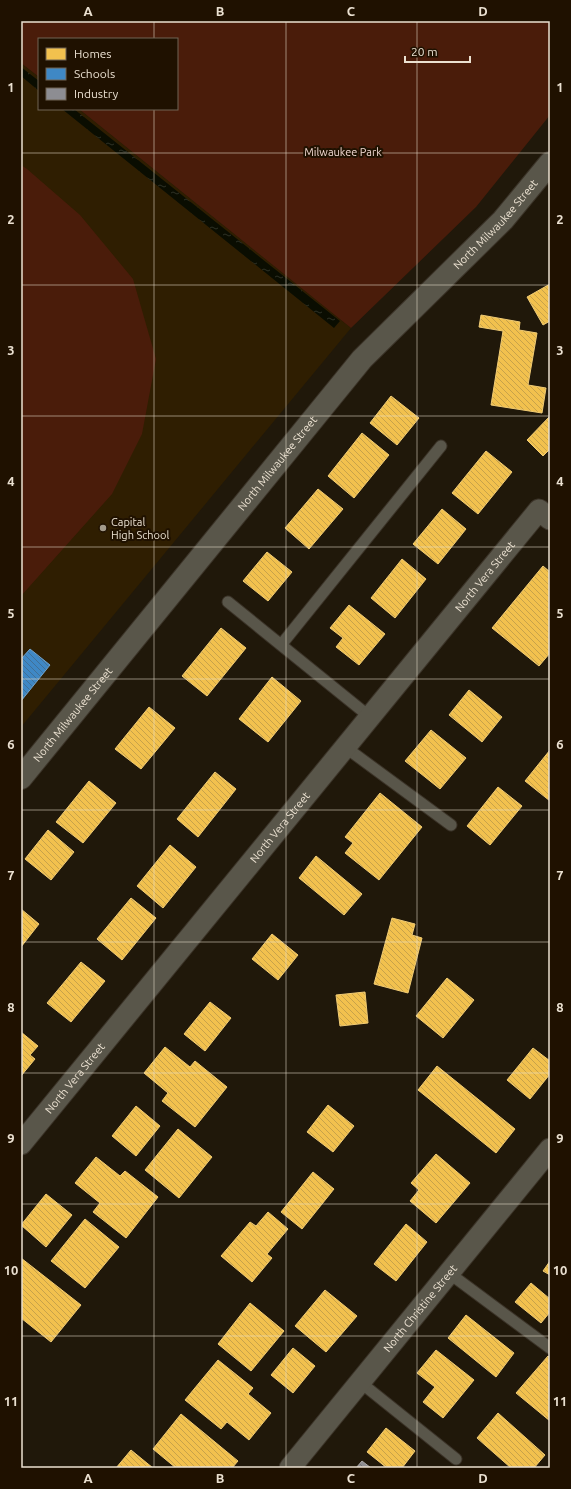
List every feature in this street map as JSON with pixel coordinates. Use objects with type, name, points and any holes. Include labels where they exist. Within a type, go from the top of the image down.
[{"type":"street","name":"North Milwaukee Street","points":[[21,778],[362,359],[503,220],[550,163]]},
{"type":"street","name":"North Vera Street","points":[[21,1144],[345,747],[545,515]]},
{"type":"street","name":"North Christine Street","points":[[290,1468],[550,1149]]},
{"type":"lane","points":[[281,645],[441,446]]},
{"type":"lane","points":[[228,602],[370,717]]},
{"type":"lane","points":[[345,747],[451,825]]},
{"type":"lane","points":[[449,1273],[550,1348]]},
{"type":"lane","points":[[360,1382],[456,1459]]},
{"type":"shaded area","name":"Capital High School","points":[[21,63],[38,76],[38,110],[80,110],[351,328],[21,727]]},
{"type":"green space","name":"Milwaukee Park","points":[[21,21],[550,21],[550,115],[476,207],[351,328],[80,110],[178,110],[178,38],[38,38],[38,76],[21,63]]},
{"type":"green space","points":[[21,165],[80,215],[133,279],[156,359],[142,434],[112,494],[21,596]]},
{"type":"water","points":[[21,67],[38,80],[38,90],[21,76]]},
{"type":"water","points":[[63,110],[75,110],[340,321],[334,328]]},
{"type":"building: Homes","points":[[550,284],[550,321],[543,325],[527,297]]},
{"type":"building: Homes","points":[[481,315],[520,322],[519,330],[537,333],[528,385],[546,388],[542,413],[491,405],[503,331],[479,327]]},
{"type":"building: Homes","points":[[391,396],[419,418],[397,445],[370,423]]},
{"type":"building: Homes","points":[[550,416],[550,451],[549,450],[543,456],[527,440]]},
{"type":"building: Homes","points":[[362,433],[389,455],[354,498],[328,476]]},
{"type":"building: Homes","points":[[486,451],[512,472],[478,514],[452,493]]},
{"type":"building: Homes","points":[[318,489],[343,509],[309,549],[285,528]]},
{"type":"building: Homes","points":[[442,509],[466,529],[438,564],[413,544]]},
{"type":"building: Homes","points":[[267,552],[292,572],[268,601],[243,581]]},
{"type":"building: Homes","points":[[402,559],[426,579],[395,618],[371,598]]},
{"type":"building: Homes","points":[[543,566],[550,572],[550,653],[539,666],[492,628]]},
{"type":"building: Homes","points":[[349,605],[385,634],[359,665],[336,647],[343,638],[330,628]]},
{"type":"building: Homes","points":[[221,628],[246,648],[207,696],[182,676]]},
{"type":"building: Homes","points":[[272,677],[301,701],[268,742],[239,719]]},
{"type":"building: Homes","points":[[469,690],[502,717],[482,742],[449,715]]},
{"type":"building: Homes","points":[[149,707],[175,728],[141,769],[115,749]]},
{"type":"building: Homes","points":[[431,730],[466,758],[440,789],[405,761]]},
{"type":"building: Homes","points":[[550,750],[550,801],[525,781]]},
{"type":"building: Homes","points":[[215,772],[236,789],[198,837],[177,819]]},
{"type":"building: Homes","points":[[89,781],[116,803],[83,843],[56,822]]},
{"type":"building: Homes","points":[[498,787],[522,806],[490,845],[467,826]]},
{"type":"building: Homes","points":[[380,793],[422,827],[379,880],[345,853],[353,843],[345,837]]},
{"type":"building: Homes","points":[[48,830],[74,852],[51,880],[25,859]]},
{"type":"building: Homes","points":[[170,845],[196,867],[163,908],[137,886]]},
{"type":"building: Homes","points":[[316,856],[362,894],[344,915],[299,878]]},
{"type":"building: Homes","points":[[131,898],[156,918],[122,960],[97,939]]},
{"type":"building: Homes","points":[[21,909],[39,924],[21,947]]},
{"type":"building: Homes","points":[[392,918],[415,924],[412,935],[422,938],[408,993],[374,984]]},
{"type":"building: Homes","points":[[272,934],[298,955],[278,980],[252,959]]},
{"type":"building: Homes","points":[[81,962],[105,981],[71,1022],[47,1003]]},
{"type":"building: Homes","points":[[447,978],[474,1000],[443,1038],[416,1016]]},
{"type":"building: Homes","points":[[365,992],[368,1023],[340,1026],[336,995]]},
{"type":"building: Homes","points":[[210,1002],[231,1018],[205,1051],[184,1034]]},
{"type":"building: Homes","points":[[21,1032],[38,1046],[30,1055],[35,1059],[21,1076]]},
{"type":"building: Homes","points":[[165,1047],[190,1067],[195,1061],[227,1087],[195,1127],[162,1101],[168,1093],[144,1073]]},
{"type":"building: Homes","points":[[533,1048],[550,1061],[550,1074],[530,1099],[507,1080]]},
{"type":"building: Homes","points":[[437,1066],[515,1129],[496,1153],[418,1090]]},
{"type":"building: Homes","points":[[328,1105],[354,1126],[333,1152],[307,1132]]},
{"type":"building: Homes","points":[[136,1106],[160,1126],[136,1156],[112,1136]]},
{"type":"building: Homes","points":[[178,1129],[212,1157],[179,1198],[145,1170]]},
{"type":"building: Homes","points":[[436,1154],[470,1183],[436,1223],[410,1201],[419,1190],[411,1183]]},
{"type":"building: Homes","points":[[96,1157],[120,1176],[125,1171],[158,1197],[126,1238],[93,1212],[100,1203],[75,1183]]},
{"type":"building: Homes","points":[[313,1172],[334,1189],[302,1229],[281,1212]]},
{"type":"building: Homes","points":[[46,1194],[72,1215],[46,1247],[21,1225]]},
{"type":"building: Homes","points":[[268,1212],[288,1229],[267,1254],[272,1258],[252,1282],[221,1256],[250,1222],[256,1226]]},
{"type":"building: Homes","points":[[85,1219],[119,1247],[85,1288],[51,1261]]},
{"type":"building: Homes","points":[[406,1224],[427,1242],[396,1281],[374,1264]]},
{"type":"building: Homes","points":[[21,1258],[81,1305],[51,1342],[21,1318]]},
{"type":"building: Homes","points":[[550,1261],[550,1275],[543,1271]]},
{"type":"building: Homes","points":[[531,1283],[550,1299],[550,1312],[541,1323],[515,1302]]},
{"type":"building: Homes","points":[[325,1290],[357,1316],[326,1352],[295,1326]]},
{"type":"building: Homes","points":[[250,1303],[284,1331],[251,1371],[218,1344]]},
{"type":"building: Homes","points":[[466,1315],[514,1353],[496,1377],[448,1338]]},
{"type":"building: Homes","points":[[293,1348],[315,1366],[293,1393],[271,1375]]},
{"type":"building: Homes","points":[[436,1350],[474,1380],[443,1418],[423,1402],[435,1387],[417,1373]]},
{"type":"building: Homes","points":[[548,1356],[550,1358],[550,1421],[516,1393]]},
{"type":"building: Homes","points":[[218,1360],[253,1388],[248,1394],[271,1413],[249,1440],[227,1422],[221,1429],[185,1400]]},
{"type":"building: Homes","points":[[498,1413],[545,1455],[534,1468],[511,1468],[477,1438]]},
{"type":"building: Homes","points":[[181,1414],[238,1461],[232,1468],[176,1468],[153,1449]]},
{"type":"building: Homes","points":[[386,1428],[415,1451],[402,1468],[387,1468],[367,1452]]},
{"type":"building: Homes","points":[[131,1450],[153,1468],[116,1468]]},
{"type":"building: Schools","points":[[30,649],[50,665],[21,701],[21,659]]},
{"type":"building: Industry","points":[[362,1461],[371,1468],[356,1468]]},
{"type":"place","name":"Capital High School","points":[[103,528]]}]
